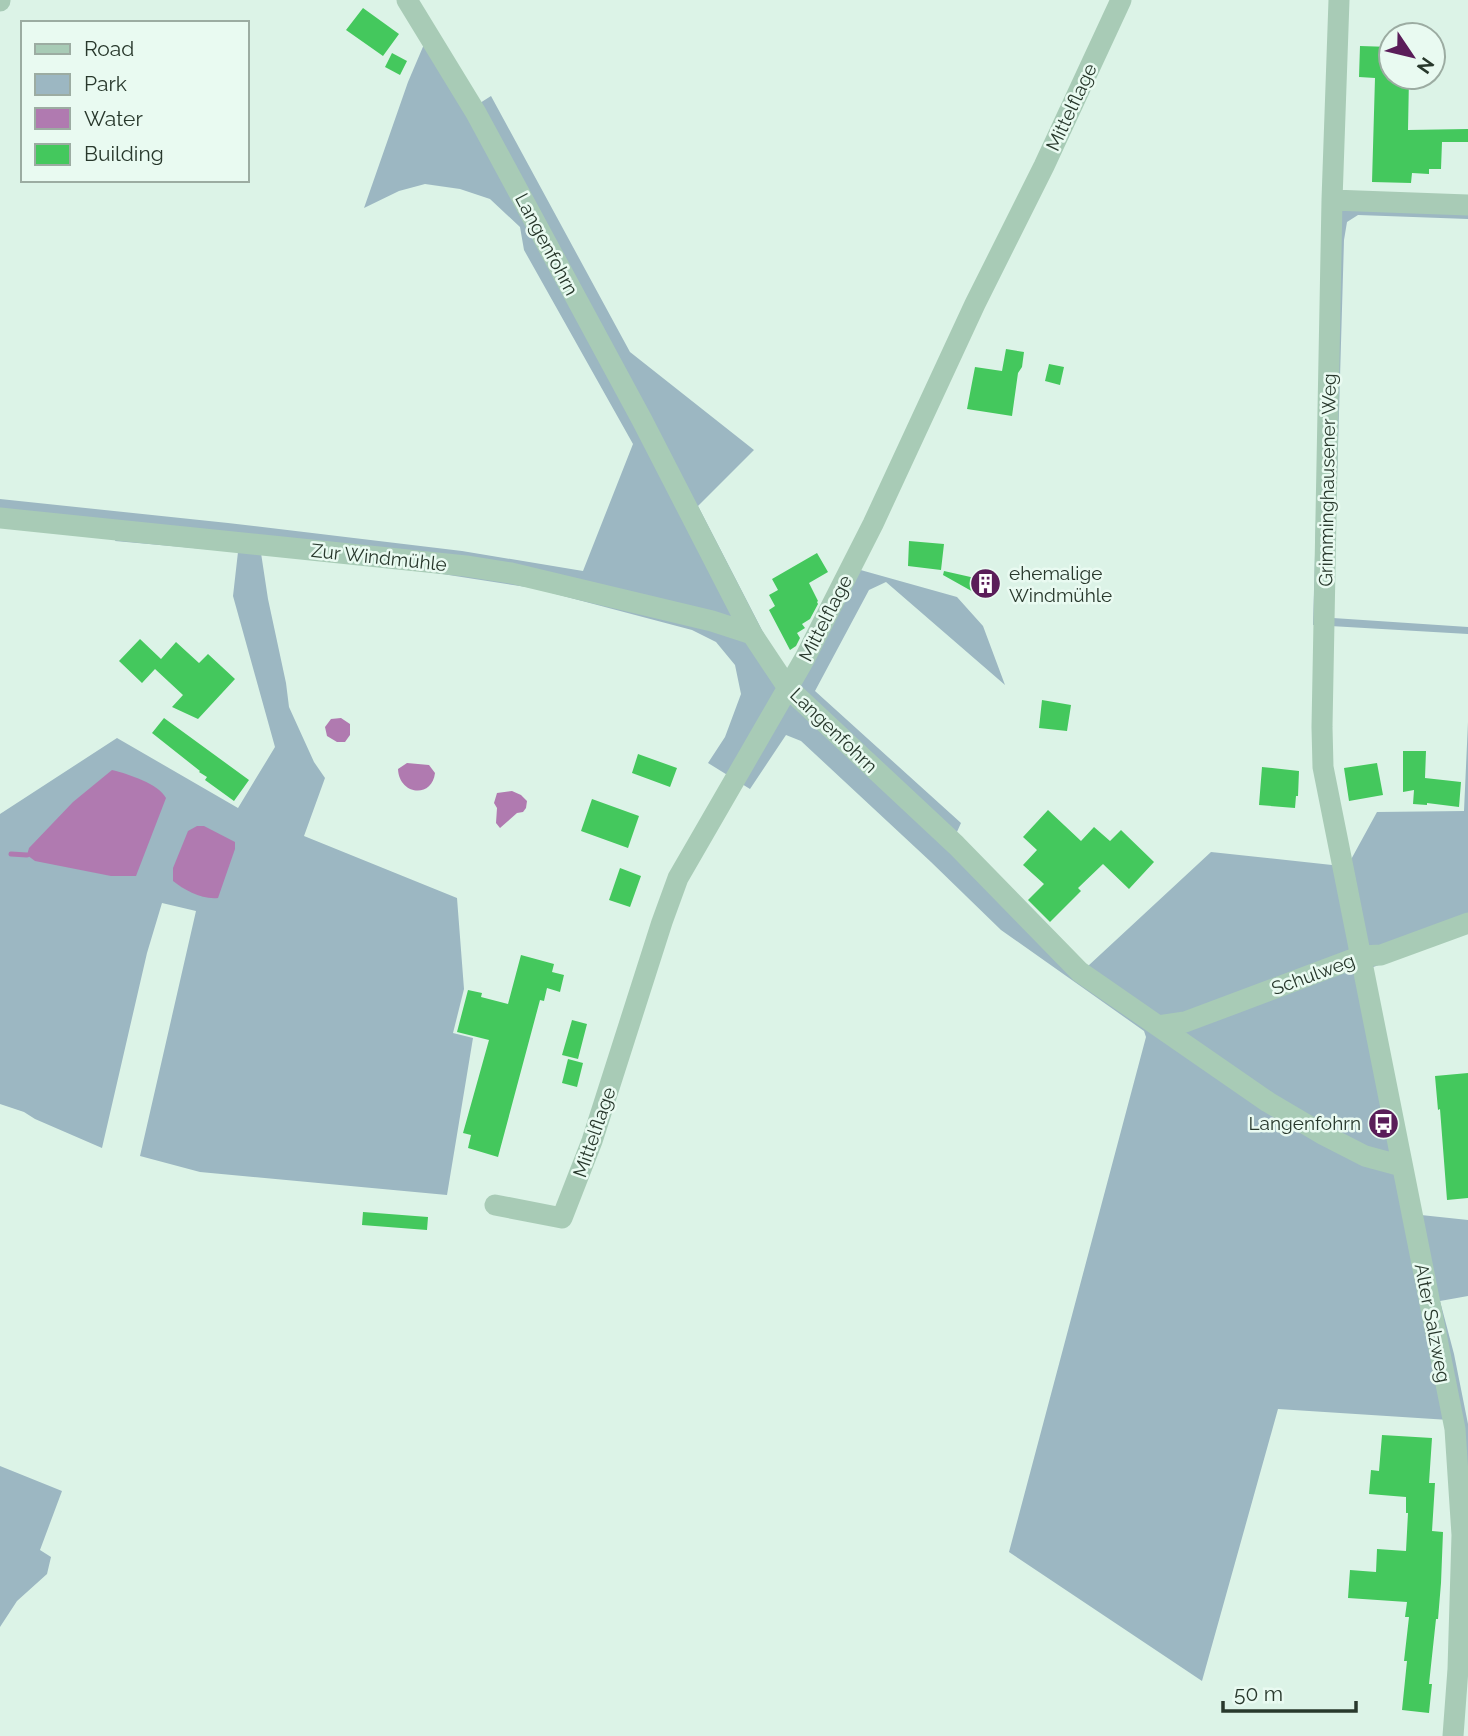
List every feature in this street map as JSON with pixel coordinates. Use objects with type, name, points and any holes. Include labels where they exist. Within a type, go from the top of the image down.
[{"type":"street","name":"Langenfohrn","points":[[407,0],[476,113],[642,420],[752,634],[788,688],[956,845],[1080,972],[1268,1102],[1365,1156],[1402,1166]]},
{"type":"street","name":"Mittelflage","points":[[495,1205],[562,1218],[592,1142],[678,878],[805,658],[873,524],[1121,0]]},
{"type":"street","name":"Grimminghausener Weg","points":[[1339,0],[1332,200],[1323,767],[1361,956]]},
{"type":"street","points":[[1332,200],[1468,205]]},
{"type":"street","name":"Zur Windmühle","points":[[0,518],[466,566],[511,573],[712,621],[752,634]]},
{"type":"street","name":"Schulweg","points":[[1158,1027],[1185,1022],[1361,956],[1381,955],[1468,923]]},
{"type":"street","name":"Alter Salzweg","points":[[1361,956],[1455,1430],[1462,1535],[1453,1736]]},
{"type":"green space","points":[[425,42],[469,110],[491,96],[630,352],[754,450],[698,506],[779,663],[796,683],[857,569],[957,597],[983,626],[1005,685],[886,582],[869,590],[815,691],[961,823],[956,834],[1088,966],[1211,852],[1348,865],[1377,812],[1464,811],[1468,722],[1468,932],[1368,969],[1421,1215],[1468,1220],[1468,1296],[1440,1301],[1468,1424],[1468,1617],[1449,1420],[1278,1409],[1202,1681],[1009,1552],[1146,1037],[1144,1031],[1001,930],[801,741],[786,735],[750,789],[708,763],[725,737],[741,694],[735,665],[716,642],[692,630],[533,588],[410,569],[261,553],[289,707],[314,762],[325,778],[304,836],[457,898],[464,989],[453,1033],[473,1038],[447,1195],[200,1172],[140,1156],[196,911],[162,903],[147,953],[102,1148],[24,1112],[0,1104],[0,814],[117,738],[238,808],[275,747],[233,596],[238,552],[115,541],[121,525],[0,511],[0,499],[462,551],[583,571],[633,444],[524,250],[520,227],[490,199],[460,189],[425,184],[399,191],[364,208],[408,82]]},
{"type":"green space","points":[[1325,206],[1468,210],[1468,219],[1358,215],[1347,222],[1344,240],[1333,618],[1468,627],[1468,634],[1313,625]]},
{"type":"green space","points":[[0,1466],[62,1491],[40,1550],[51,1557],[47,1574],[17,1601],[0,1627]]},
{"type":"water","points":[[341,718],[350,724],[350,735],[345,742],[337,742],[327,736],[325,727],[331,719]]},
{"type":"water","points":[[407,763],[429,765],[435,773],[428,787],[416,791],[404,784],[398,769]]},
{"type":"water","points":[[112,770],[150,784],[166,798],[136,876],[111,876],[35,861],[27,855],[29,848],[73,802]]},
{"type":"water","points":[[512,791],[527,801],[526,808],[500,828],[496,823],[497,808],[494,803],[497,793]]},
{"type":"water","points":[[204,826],[235,842],[218,898],[194,894],[173,881],[173,868],[188,831]]},
{"type":"building","points":[[363,8],[399,34],[383,56],[346,30]]},
{"type":"building","points":[[1360,46],[1377,47],[1377,91],[1409,91],[1408,130],[1468,129],[1468,142],[1442,142],[1441,169],[1429,169],[1429,174],[1412,173],[1411,183],[1372,182],[1375,78],[1359,77]]},
{"type":"building","points":[[392,53],[407,61],[400,75],[385,67]]},
{"type":"building","points":[[1006,349],[1024,352],[1012,416],[967,409],[975,367],[1002,371]]},
{"type":"building","points":[[1049,364],[1064,367],[1060,385],[1045,381]]},
{"type":"building","points":[[909,541],[944,544],[941,570],[908,566]]},
{"type":"building","points":[[817,553],[828,572],[809,583],[818,604],[810,619],[802,624],[805,628],[797,633],[800,638],[790,650],[769,610],[775,606],[769,595],[778,590],[772,579]]},
{"type":"building","name":"ehemalige Windmühle","points":[[988,570],[997,575],[1000,586],[995,595],[984,598],[943,575],[944,571],[975,578],[978,573]]},
{"type":"building","points":[[140,639],[161,659],[176,642],[199,663],[208,654],[235,679],[198,719],[172,707],[183,695],[155,669],[142,683],[119,661]]},
{"type":"building","points":[[1042,700],[1071,705],[1067,731],[1039,728]]},
{"type":"building","points":[[164,718],[249,780],[234,801],[205,780],[207,777],[152,733]]},
{"type":"building","points":[[1403,751],[1426,751],[1425,778],[1461,782],[1459,807],[1413,804],[1414,790],[1403,792]]},
{"type":"building","points":[[638,754],[677,768],[670,787],[632,773]]},
{"type":"building","points":[[1377,763],[1383,795],[1349,801],[1344,768]]},
{"type":"building","points":[[1262,767],[1299,771],[1295,808],[1259,805]]},
{"type":"building","points":[[592,799],[639,816],[628,848],[581,831]]},
{"type":"building","points":[[1048,810],[1081,841],[1094,827],[1110,841],[1121,830],[1154,862],[1129,889],[1103,864],[1078,888],[1081,891],[1050,922],[1028,900],[1044,884],[1023,865],[1037,850],[1023,837]]},
{"type":"building","points":[[620,868],[641,876],[630,907],[609,900]]},
{"type":"building","points":[[521,955],[554,964],[552,972],[564,975],[560,992],[547,988],[544,1001],[540,1000],[498,1157],[468,1148],[471,1135],[463,1133],[489,1040],[457,1032],[468,990],[482,993],[481,997],[508,1004]]},
{"type":"building","points":[[572,1020],[587,1024],[578,1059],[562,1055]]},
{"type":"building","points":[[568,1059],[583,1063],[577,1087],[562,1083]]},
{"type":"building","points":[[1468,1073],[1468,1198],[1447,1200],[1435,1076]]},
{"type":"building","points":[[363,1212],[428,1217],[427,1230],[362,1225]]},
{"type":"building","points":[[1382,1435],[1432,1438],[1429,1483],[1435,1483],[1432,1531],[1443,1532],[1438,1619],[1429,1684],[1432,1684],[1429,1713],[1402,1710],[1407,1661],[1404,1661],[1409,1617],[1405,1617],[1407,1602],[1348,1598],[1350,1570],[1376,1572],[1377,1549],[1406,1551],[1406,1497],[1369,1494],[1371,1470],[1379,1471]]},
{"type":"waterway","points":[[11,854],[27,855]]},
{"type":"place","name":"ehemalige Windmühle","points":[[986,584]]},
{"type":"place","name":"Langenfohrn","points":[[1384,1123]]}]
